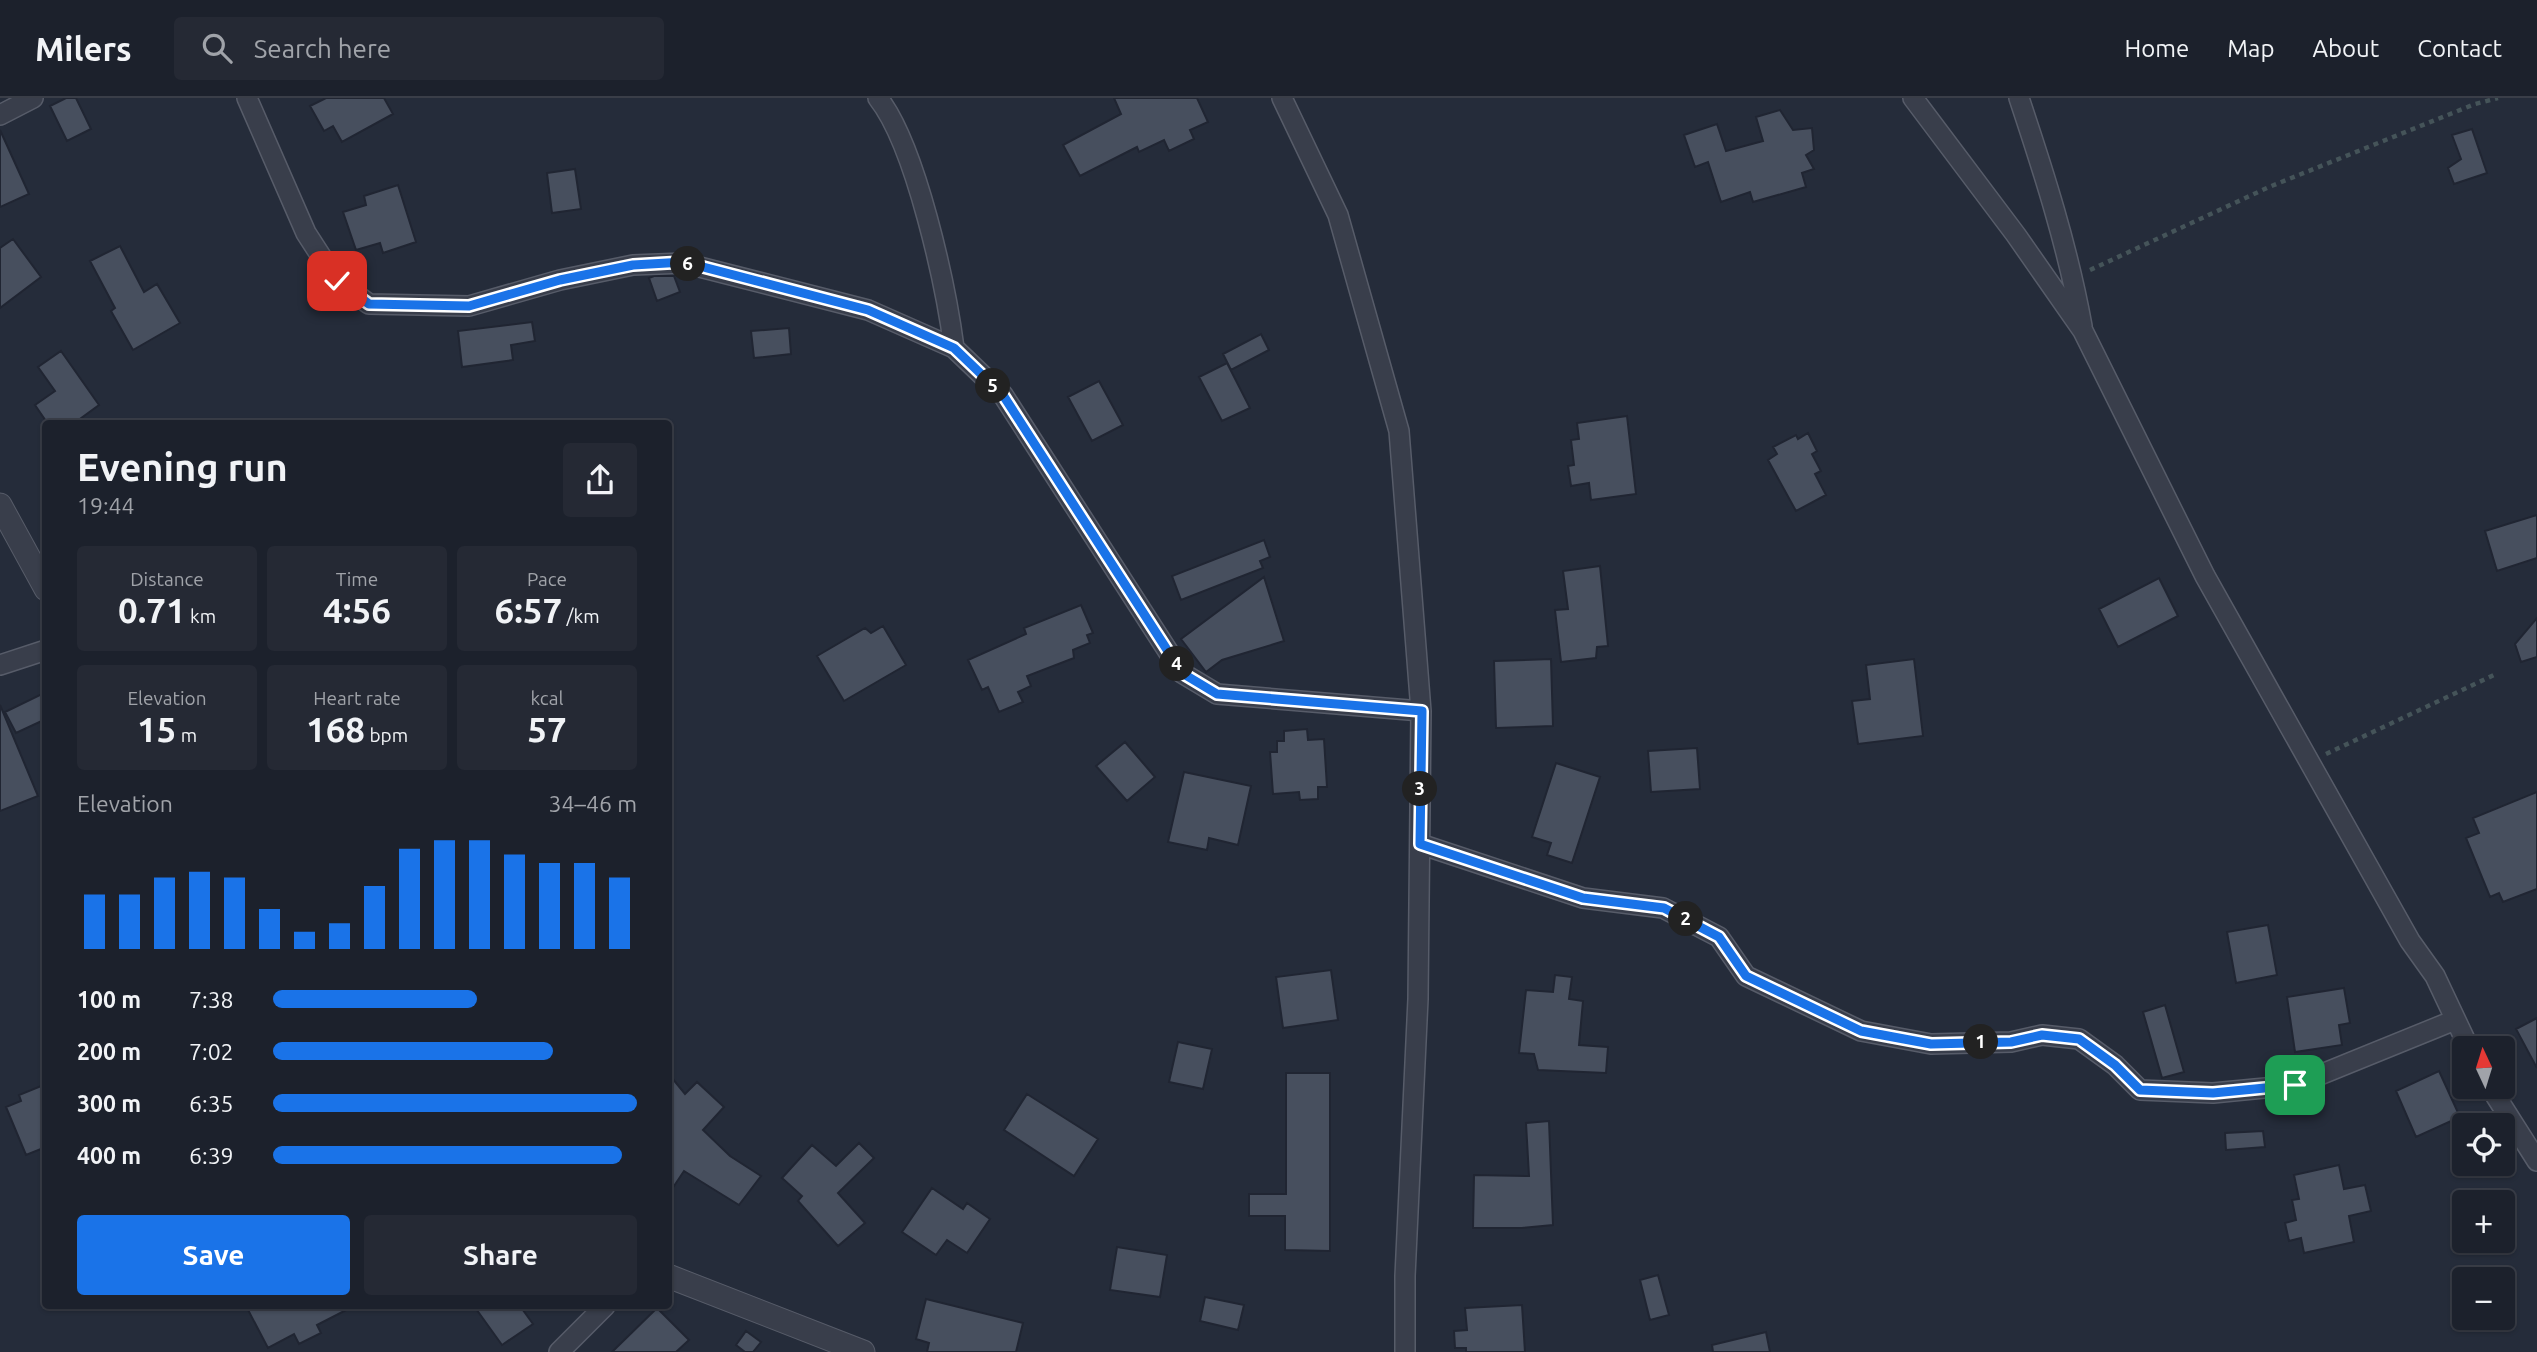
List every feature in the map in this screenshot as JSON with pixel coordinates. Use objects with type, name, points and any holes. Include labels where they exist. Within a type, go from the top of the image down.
[{"type":"street","points":[[0,115],[33,98]]},
{"type":"street","points":[[247,98],[306,233],[337,281],[369,304],[469,306],[560,280],[633,265],[684,262],[868,310],[954,348],[1003,395],[1182,673],[1217,694],[1422,711]]},
{"type":"street","points":[[878,98],[907,155],[948,297],[954,348]]},
{"type":"street","points":[[1282,98],[1338,215],[1399,430],[1422,711],[1418,999],[1405,1276],[1405,1352]]},
{"type":"street","points":[[1913,98],[2016,234],[2083,331],[2205,576],[2410,941],[2435,976],[2463,1036]]},
{"type":"street","points":[[2019,98],[2074,278],[2083,331]]},
{"type":"street","points":[[0,505],[42,582]]},
{"type":"street","points":[[0,665],[42,651]]},
{"type":"street","points":[[1420,844],[1583,898],[1664,908],[1719,937],[1746,976],[1861,1031],[1931,1044],[2011,1042],[2042,1035],[2079,1039],[2115,1065],[2140,1090],[2213,1093],[2295,1085],[2455,1020]]},
{"type":"street","points":[[2498,1099],[2537,1161]]},
{"type":"street","points":[[672,1278],[863,1352]]},
{"type":"street","points":[[559,1352],[602,1309]]},
{"type":"path","points":[[2074,278],[2269,187],[2475,104],[2498,98]]},
{"type":"path","points":[[2309,761],[2494,675]]},
{"type":"building","points":[[66,98],[76,98],[91,129],[67,141],[50,106]]},
{"type":"building","points":[[326,98],[384,98],[393,114],[342,142],[333,126],[324,131],[310,106]]},
{"type":"building","points":[[1114,98],[1197,98],[1208,122],[1190,130],[1194,139],[1169,151],[1164,140],[1139,152],[1137,147],[1080,176],[1063,145],[1121,114]]},
{"type":"building","points":[[1780,110],[1793,130],[1812,128],[1814,150],[1806,155],[1814,169],[1802,173],[1806,187],[1753,202],[1750,192],[1721,202],[1708,162],[1695,167],[1684,135],[1717,124],[1726,151],[1763,141],[1756,117]]},
{"type":"building","points":[[2472,129],[2487,173],[2454,184],[2448,168],[2461,159],[2452,135]]},
{"type":"building","points":[[0,130],[29,194],[0,207]]},
{"type":"building","points":[[575,169],[581,209],[552,213],[547,173]]},
{"type":"building","points":[[398,185],[416,242],[383,253],[380,243],[356,250],[343,212],[366,205],[364,196]]},
{"type":"building","points":[[13,239],[41,277],[0,308],[0,248]]},
{"type":"building","points":[[120,246],[144,292],[157,284],[180,323],[133,350],[111,311],[115,308],[90,261]]},
{"type":"building","points":[[674,276],[680,292],[657,301],[649,278]]},
{"type":"building","points":[[532,322],[535,341],[511,345],[513,360],[462,367],[458,331]]},
{"type":"building","points":[[789,328],[791,354],[754,358],[751,331]]},
{"type":"building","points":[[1261,334],[1269,350],[1231,370],[1223,354]]},
{"type":"building","points":[[61,351],[99,405],[78,420],[45,420],[35,405],[55,391],[38,367]]},
{"type":"building","points":[[1227,363],[1250,408],[1222,421],[1199,377]]},
{"type":"building","points":[[1099,381],[1123,425],[1092,441],[1068,397]]},
{"type":"building","points":[[1627,416],[1636,494],[1591,500],[1589,483],[1571,486],[1568,466],[1574,465],[1571,440],[1579,439],[1577,423]]},
{"type":"building","points":[[1808,433],[1817,451],[1812,454],[1821,471],[1815,474],[1826,495],[1796,511],[1768,460],[1777,454],[1773,447],[1796,435],[1798,439]]},
{"type":"building","points":[[2537,515],[2537,558],[2497,571],[2485,531]]},
{"type":"building","points":[[1264,540],[1270,557],[1260,561],[1263,568],[1181,600],[1172,576]]},
{"type":"building","points":[[1600,566],[1608,646],[1597,647],[1596,658],[1561,662],[1555,610],[1568,609],[1563,571]]},
{"type":"building","points":[[1264,577],[1284,641],[1222,660],[1206,672],[1181,639]]},
{"type":"building","points":[[2159,578],[2178,616],[2118,647],[2099,609]]},
{"type":"building","points":[[1081,605],[1093,633],[1087,635],[1090,643],[1073,650],[1074,658],[1027,676],[1031,686],[1018,692],[1023,702],[999,712],[988,687],[982,690],[968,660],[1026,634],[1024,628]]},
{"type":"building","points":[[2537,618],[2537,657],[2521,662],[2515,644]]},
{"type":"building","points":[[883,626],[906,665],[844,701],[817,656],[865,628],[871,633]]},
{"type":"building","points":[[1551,659],[1553,726],[1496,728],[1494,661]]},
{"type":"building","points":[[1914,659],[1923,736],[1858,744],[1852,701],[1870,699],[1866,665]]},
{"type":"building","points":[[42,694],[42,721],[16,733],[5,712]]},
{"type":"building","points":[[0,705],[38,796],[0,811]]},
{"type":"building","points":[[1307,729],[1308,740],[1324,739],[1327,787],[1318,787],[1318,799],[1300,800],[1299,792],[1273,794],[1270,752],[1277,752],[1277,741],[1284,741],[1284,731]]},
{"type":"building","points":[[1125,742],[1155,777],[1127,801],[1096,766]]},
{"type":"building","points":[[1697,748],[1700,789],[1651,792],[1648,751]]},
{"type":"building","points":[[1556,763],[1600,777],[1572,863],[1547,855],[1551,843],[1532,837]]},
{"type":"building","points":[[1184,772],[1251,786],[1238,845],[1209,838],[1207,850],[1168,842]]},
{"type":"building","points":[[2537,792],[2537,889],[2503,902],[2499,893],[2490,897],[2466,838],[2479,833],[2473,818]]},
{"type":"building","points":[[2268,925],[2277,975],[2236,983],[2227,932]]},
{"type":"building","points":[[1331,970],[1338,1020],[1283,1028],[1276,977]]},
{"type":"building","points":[[1555,975],[1572,977],[1569,999],[1583,1001],[1579,1045],[1608,1047],[1606,1073],[1538,1070],[1534,1054],[1519,1053],[1526,990],[1553,992]]},
{"type":"building","points":[[2344,988],[2350,1023],[2339,1025],[2342,1045],[2295,1052],[2287,997]]},
{"type":"building","points":[[2165,1005],[2184,1072],[2162,1078],[2143,1012]]},
{"type":"building","points":[[2537,1018],[2537,1068],[2516,1029]]},
{"type":"building","points":[[1178,1042],[1212,1049],[1203,1089],[1169,1082]]},
{"type":"building","points":[[2439,1071],[2458,1113],[2452,1113],[2452,1121],[2416,1137],[2396,1091]]},
{"type":"building","points":[[1286,1073],[1330,1073],[1330,1251],[1285,1250],[1285,1216],[1249,1216],[1249,1194],[1286,1194]]},
{"type":"building","points":[[672,1078],[685,1094],[697,1082],[724,1107],[703,1130],[730,1156],[761,1176],[739,1205],[684,1171],[672,1189]]},
{"type":"building","points":[[42,1086],[42,1149],[26,1155],[6,1107],[21,1101],[19,1095]]},
{"type":"building","points":[[1027,1094],[1098,1139],[1074,1176],[1004,1130]]},
{"type":"building","points":[[1549,1121],[1553,1225],[1473,1228],[1474,1175],[1529,1176],[1526,1123]]},
{"type":"building","points":[[2263,1131],[2265,1147],[2226,1150],[2225,1133]]},
{"type":"building","points":[[859,1143],[874,1158],[838,1193],[865,1223],[838,1246],[798,1201],[802,1196],[782,1178],[812,1145],[836,1166]]},
{"type":"building","points":[[2339,1165],[2344,1189],[2365,1185],[2371,1211],[2349,1216],[2354,1242],[2304,1253],[2301,1238],[2289,1241],[2285,1223],[2296,1220],[2292,1200],[2299,1199],[2294,1175]]},
{"type":"building","points":[[932,1188],[963,1209],[967,1203],[990,1219],[967,1253],[947,1240],[936,1255],[902,1232]]},
{"type":"building","points":[[1117,1247],[1167,1255],[1160,1297],[1110,1290]]},
{"type":"building","points":[[1658,1275],[1669,1315],[1650,1320],[1640,1280]]},
{"type":"building","points":[[1205,1297],[1244,1305],[1238,1330],[1200,1321]]},
{"type":"building","points":[[926,1299],[1023,1323],[1016,1352],[927,1352],[929,1343],[916,1339]]},
{"type":"building","points":[[1522,1305],[1525,1352],[1466,1352],[1466,1348],[1455,1348],[1454,1331],[1467,1330],[1465,1308]]},
{"type":"building","points":[[248,1309],[348,1309],[317,1325],[321,1333],[299,1344],[294,1334],[268,1348]]},
{"type":"building","points":[[476,1309],[522,1309],[533,1324],[502,1345]]},
{"type":"building","points":[[656,1309],[689,1340],[676,1352],[612,1352]]},
{"type":"building","points":[[746,1331],[761,1342],[753,1352],[745,1352],[736,1345]]},
{"type":"building","points":[[1766,1332],[1770,1352],[1713,1352],[1712,1345]]},
{"type":"route","points":[[337,281],[369,304],[469,306],[560,280],[633,265],[684,262],[868,310],[954,348],[1003,395],[1182,673],[1217,694],[1422,711],[1420,844],[1583,898],[1664,908],[1719,937],[1746,976],[1861,1031],[1931,1044],[2011,1042],[2042,1035],[2079,1039],[2115,1065],[2140,1090],[2213,1093],[2295,1085]]}]
